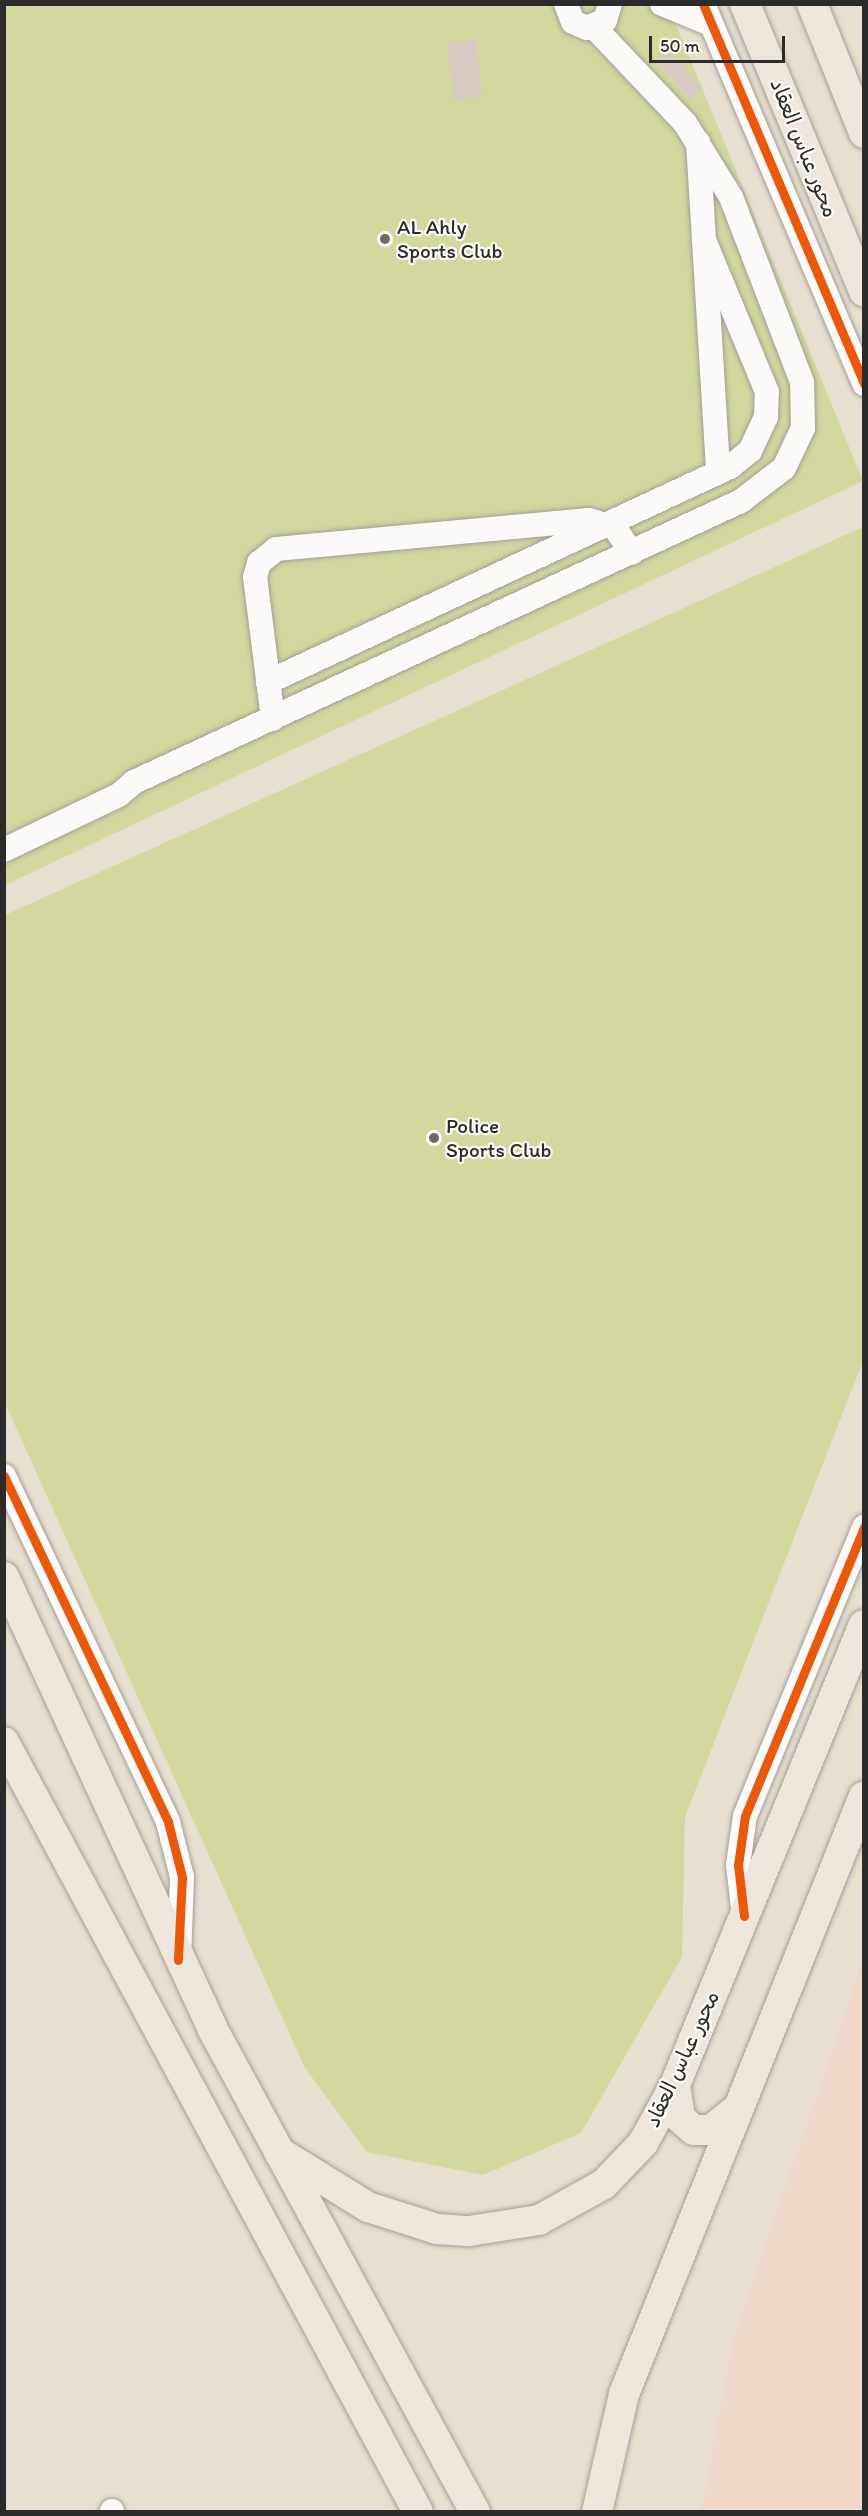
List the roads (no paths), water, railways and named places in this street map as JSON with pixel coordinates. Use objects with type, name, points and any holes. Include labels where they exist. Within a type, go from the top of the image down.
[{"type":"main road","name":"محور عباس العقاد","points":[[746,4],[864,291]]},
{"type":"main road","points":[[812,4],[864,133]]},
{"type":"main road","points":[[4,1577],[178,1960],[277,2150],[476,2511]]},
{"type":"main road","name":"محور عباس العقاد","points":[[277,2150],[400,2220],[469,2231],[509,2228],[573,2204],[604,2184],[644,2143],[675,2085],[864,1625]]},
{"type":"main road","points":[[4,1743],[418,2511]]},
{"type":"main road","points":[[597,2511],[624,2394],[864,1796]]},
{"type":"main road","points":[[675,2085],[680,2118],[694,2130],[717,2126],[739,2106]]},
{"type":"street","points":[[566,4],[573,22],[603,17]]},
{"type":"street","points":[[662,4],[707,14],[864,384]]},
{"type":"street","points":[[4,850],[119,795],[134,782],[632,553],[760,490],[784,468],[803,428],[804,399],[794,354],[731,198],[698,140],[603,17]]},
{"type":"street","points":[[119,795],[140,793],[754,510],[800,468],[815,434],[818,393],[743,198],[706,127],[603,17]]},
{"type":"street","points":[[698,140],[718,472]]},
{"type":"street","points":[[268,682],[741,460],[758,441],[768,405],[764,380],[704,240]]},
{"type":"street","points":[[273,718],[255,578],[259,563],[276,549],[589,520],[608,524],[632,553]]},
{"type":"street","points":[[4,1476],[168,1822],[182,1876],[178,1960]]},
{"type":"street","points":[[744,1916],[738,1865],[745,1816],[864,1527]]},
{"type":"place","name":"AL Ahly Sports Club","points":[[385,239]]},
{"type":"place","name":"Police Sports Club","points":[[434,1138]]}]
